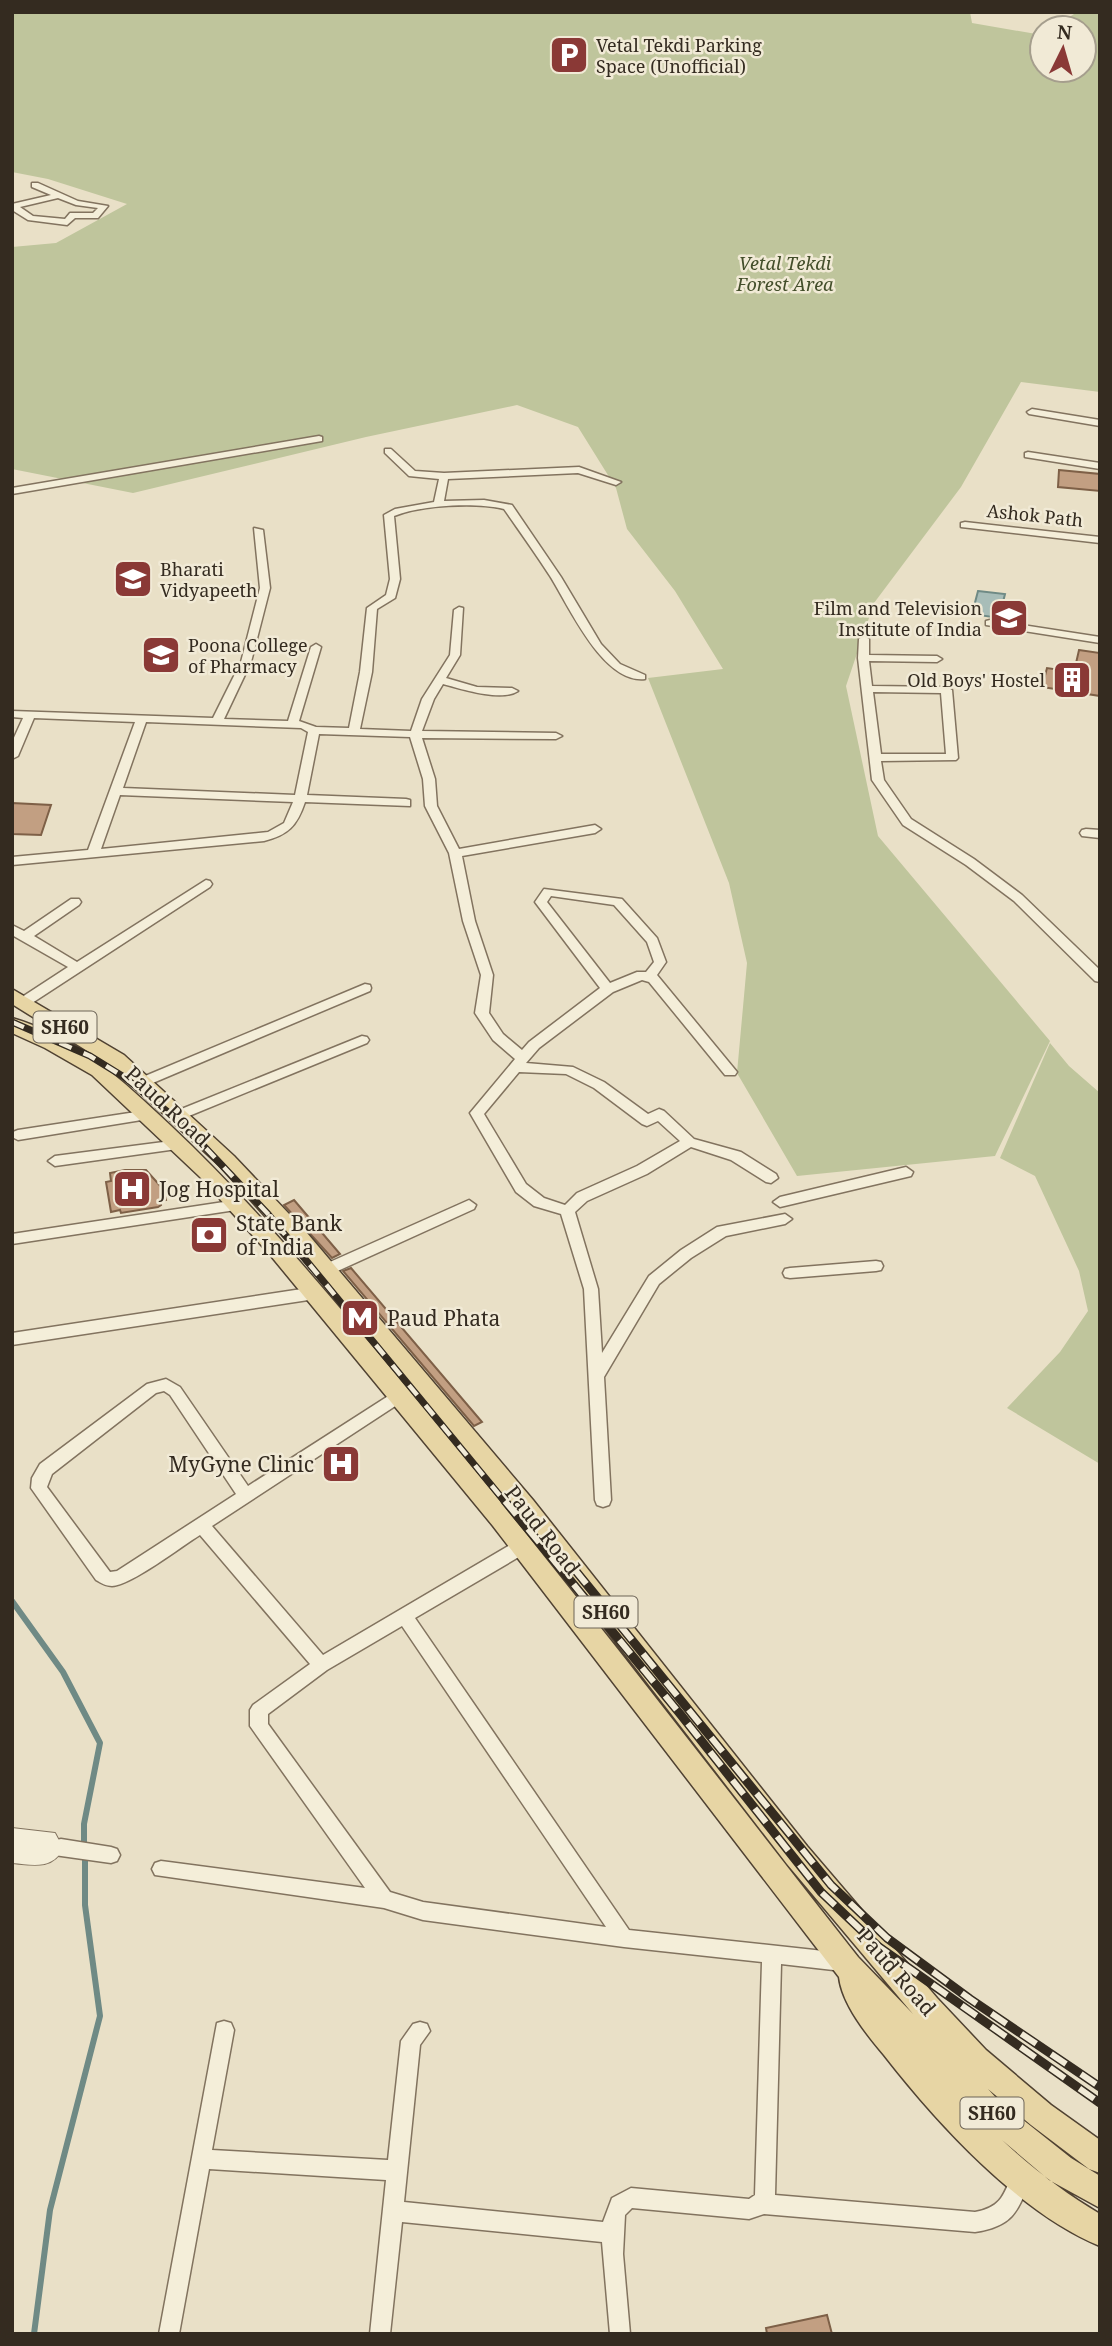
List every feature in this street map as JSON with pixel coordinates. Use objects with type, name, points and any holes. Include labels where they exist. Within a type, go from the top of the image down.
[{"type":"main road","points":[[16,1002],[40,1022],[43,1030],[40,1037]]},
{"type":"main road","name":"Paud Road","points":[[16,1002],[90,1040],[143,1082],[228,1161],[326,1270],[517,1496],[797,1855],[927,2008],[976,2060],[1041,2115],[1100,2158]]},
{"type":"main road","name":"Paud Road","points":[[12,1024],[99,1070],[149,1115],[237,1205],[401,1395],[523,1546],[846,1964],[988,2110],[1060,2169],[1100,2193]]},
{"type":"main road","points":[[846,1964],[865,2008],[958,2122],[1021,2177],[1079,2220],[1100,2231]]},
{"type":"street","points":[[13,207],[31,218],[67,222],[73,215],[95,216],[104,206],[76,203],[36,185]]},
{"type":"street","points":[[13,207],[56,196]]},
{"type":"street","points":[[1032,412],[1100,423]]},
{"type":"street","points":[[12,491],[319,439]]},
{"type":"street","points":[[388,450],[410,473],[444,476],[579,470],[617,482]]},
{"type":"street","points":[[1028,455],[1100,466]]},
{"type":"street","points":[[438,505],[444,476]]},
{"type":"street","points":[[354,732],[366,673],[372,608],[391,596],[395,579],[389,515],[397,511],[438,505],[498,504],[510,509],[597,646],[616,666],[641,677]]},
{"type":"street","name":"Ashok Path","points":[[965,525],[1100,540]]},
{"type":"street","points":[[217,722],[246,663],[265,588],[258,530]]},
{"type":"street","points":[[459,610],[455,655],[424,706],[415,734],[429,779],[430,806],[455,853],[469,921],[487,975],[482,1013],[519,1063],[568,1070],[599,1085],[646,1121],[659,1114],[689,1142],[736,1156],[771,1178]]},
{"type":"street","points":[[990,623],[1100,640]]},
{"type":"street","points":[[864,639],[866,690],[878,780],[907,822],[970,862],[1018,898],[1100,978]]},
{"type":"street","points":[[292,725],[316,646]]},
{"type":"street","points":[[863,658],[937,659]]},
{"type":"street","points":[[439,680],[478,690],[512,691]]},
{"type":"street","points":[[866,690],[946,690],[953,758],[875,757]]},
{"type":"street","points":[[12,714],[292,725],[314,730],[354,732],[556,736]]},
{"type":"street","points":[[12,757],[30,715]]},
{"type":"street","points":[[93,854],[142,719]]},
{"type":"street","points":[[12,862],[264,837],[288,827],[298,799],[314,730]]},
{"type":"street","points":[[116,791],[406,803]]},
{"type":"street","points":[[455,853],[595,829]]},
{"type":"street","points":[[1086,833],[1100,834]]},
{"type":"street","points":[[16,1002],[77,967],[205,884]]},
{"type":"street","points":[[608,989],[541,902],[548,892],[618,902],[653,941],[660,962],[650,976]]},
{"type":"street","points":[[24,936],[75,902]]},
{"type":"street","points":[[12,929],[77,967]]},
{"type":"street","points":[[567,1211],[539,1202],[522,1188],[477,1113],[534,1045],[608,989],[642,975],[650,976],[730,1072]]},
{"type":"street","points":[[143,1082],[365,988]]},
{"type":"street","points":[[179,1115],[362,1040]]},
{"type":"street","points":[[18,1135],[149,1115]]},
{"type":"street","points":[[567,1211],[582,1197],[642,1170],[689,1142]]},
{"type":"street","points":[[55,1161],[179,1145]]},
{"type":"street","points":[[780,1202],[906,1172]]},
{"type":"street","points":[[12,1239],[237,1205]]},
{"type":"street","points":[[326,1270],[469,1205]]},
{"type":"street","points":[[567,1211],[591,1289],[603,1500]]},
{"type":"street","points":[[595,1378],[654,1280],[686,1254],[722,1231],[785,1219]]},
{"type":"street","points":[[790,1273],[876,1266]]},
{"type":"street","points":[[12,1339],[315,1293]]},
{"type":"street","points":[[246,1496],[175,1391],[166,1385],[152,1388],[46,1469],[39,1482],[39,1488],[106,1579],[123,1576],[201,1525],[246,1496],[401,1395]]},
{"type":"street","points":[[201,1525],[321,1665]]},
{"type":"street","points":[[384,1899],[259,1726],[257,1716],[264,1706],[321,1665],[523,1546]]},
{"type":"street","points":[[405,1617],[624,1938]]},
{"type":"street","points":[[12,1837],[48,1840],[62,1849],[102,1853]]},
{"type":"street","points":[[12,1854],[45,1856],[62,1849]]},
{"type":"street","points":[[161,1868],[384,1899],[423,1911],[846,1964]]},
{"type":"street","points":[[762,2204],[767,2194],[772,1954]]},
{"type":"street","points":[[169,2334],[203,2159],[224,2030]]},
{"type":"street","points":[[380,2334],[411,2041],[420,2031]]},
{"type":"street","points":[[203,2159],[398,2171]]},
{"type":"street","points":[[620,2334],[613,2234],[617,2209],[631,2198],[749,2209],[762,2204],[975,2222],[997,2218],[1003,2214],[1021,2177]]},
{"type":"street","points":[[392,2211],[613,2234]]},
{"type":"green space","name":"Vetal Tekdi Forest Area","points":[[12,12],[970,12],[972,23],[1028,33],[1028,84],[1098,84],[1098,14],[1074,14],[1100,12],[1100,392],[1021,382],[961,487],[874,603],[846,686],[878,836],[1050,1041],[995,1156],[797,1176],[737,1073],[747,963],[729,883],[648,678],[723,669],[675,591],[627,529],[616,488],[578,427],[517,405],[366,437],[133,493],[12,469],[12,247],[56,243],[127,204],[48,179],[12,172]]},
{"type":"green space","points":[[1050,1043],[1069,1066],[1100,1093],[1100,1464],[1007,1408],[1060,1352],[1088,1311],[1079,1271],[1035,1176],[1000,1158]]},
{"type":"water","points":[[978,591],[1005,594],[999,618],[972,614]]},
{"type":"building","points":[[1059,470],[1100,474],[1100,491],[1058,487]]},
{"type":"building","name":"Old Boys' Hostel","points":[[1079,650],[1100,653],[1100,696],[1042,687],[1047,668],[1074,672]]},
{"type":"building","points":[[12,803],[51,805],[41,835],[12,834]]},
{"type":"building","name":"Jog Hospital","points":[[146,1170],[164,1190],[166,1200],[160,1201],[161,1205],[158,1207],[111,1212],[106,1182],[111,1181],[110,1173]]},
{"type":"building","points":[[294,1200],[340,1254],[332,1258],[284,1205]]},
{"type":"building","points":[[351,1268],[482,1422],[474,1426],[343,1271]]},
{"type":"building","points":[[827,2315],[832,2334],[767,2334],[766,2328]]},
{"type":"waterway","points":[[12,1601],[63,1672],[100,1743],[84,1824],[84,1846]]},
{"type":"waterway","points":[[34,2334],[50,2210],[100,2016],[85,1905],[85,1855]]},
{"type":"railway","points":[[12,1022],[90,1056],[124,1077],[183,1124],[268,1214],[506,1503]]},
{"type":"railway","points":[[505,1501],[681,1715],[821,1892],[879,1947],[1100,2103]]},
{"type":"railway","points":[[575,1570],[831,1885],[887,1938],[970,1999],[1100,2087]]},
{"type":"place","name":"Vetal Tekdi Parking Space (Unofficial)","points":[[569,55]]},
{"type":"place","name":"Bharati Vidyapeeth","points":[[133,579]]},
{"type":"place","name":"Film and Television Institute of India","points":[[1009,618]]},
{"type":"place","name":"Poona College of Pharmacy","points":[[161,655]]},
{"type":"place","name":"Old Boys' Hostel","points":[[1072,680]]},
{"type":"place","name":"Jog Hospital","points":[[132,1189]]},
{"type":"place","name":"State Bank of India","points":[[209,1235]]},
{"type":"place","name":"Paud Phata","points":[[360,1318]]},
{"type":"place","name":"MyGyne Clinic","points":[[341,1464]]}]
